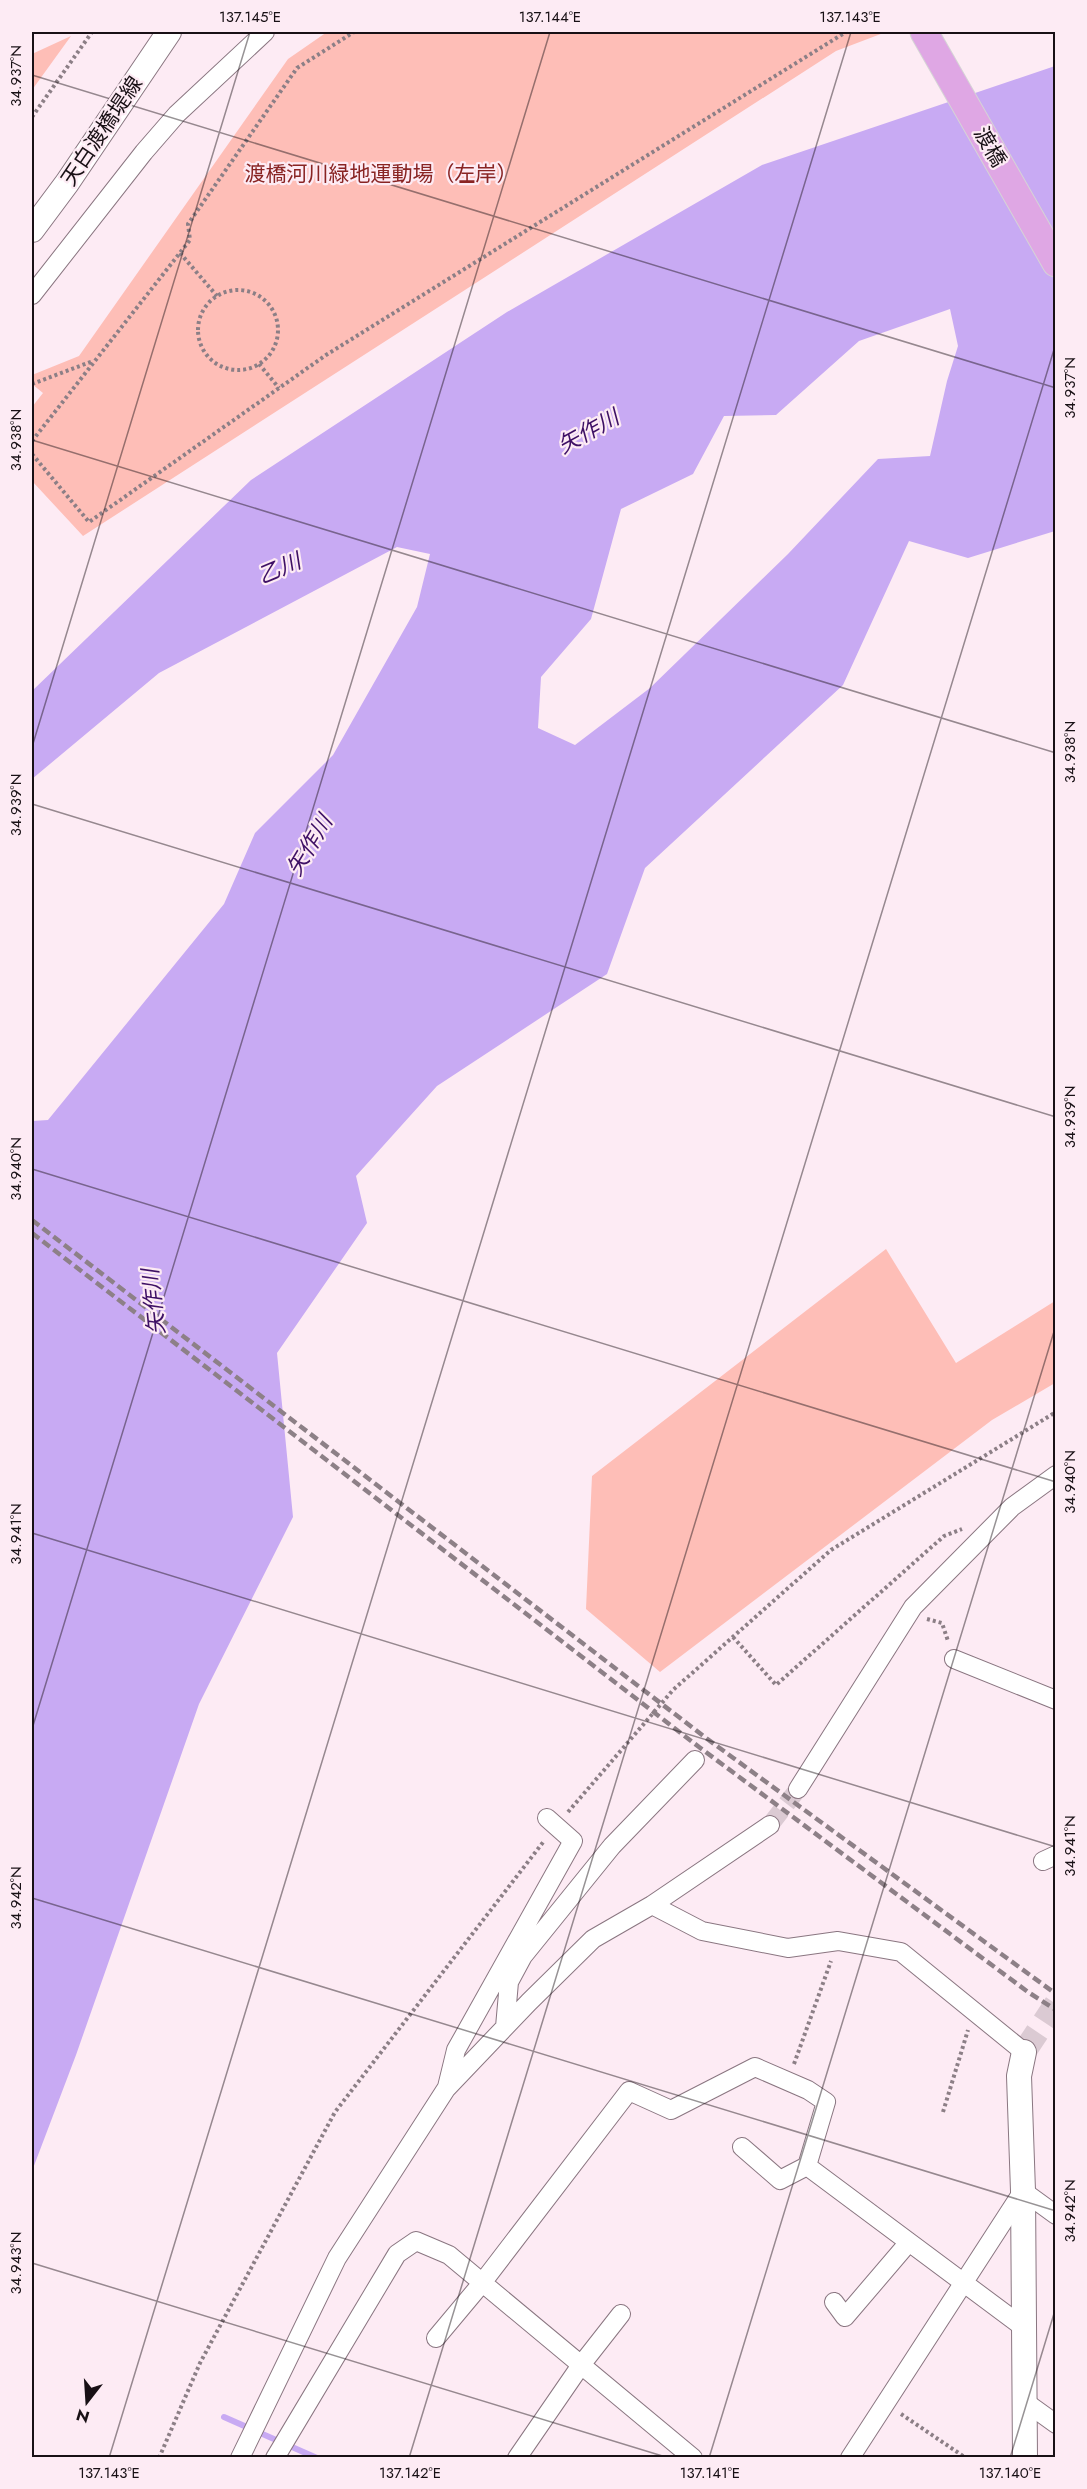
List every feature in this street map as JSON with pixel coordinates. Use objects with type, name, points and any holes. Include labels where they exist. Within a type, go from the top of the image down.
[{"type":"main road","name":"渡橋","points":[[924,32],[1056,264]]},
{"type":"street","name":"天白渡橋堤線","points":[[32,230],[67,183],[169,32]]},
{"type":"street","points":[[32,295],[177,114],[265,32]]},
{"type":"street","points":[[798,1789],[909,1614],[1012,1507],[1056,1475]]},
{"type":"street","points":[[954,1659],[1056,1700]]},
{"type":"street","points":[[505,2027],[509,1982],[523,1956],[612,1846],[695,1760]]},
{"type":"street","points":[[446,2089],[456,2050],[573,1840],[547,1818]]},
{"type":"street","points":[[240,2457],[337,2258],[446,2089],[593,1939],[652,1905],[770,1825]]},
{"type":"street","points":[[652,1905],[702,1931],[788,1948],[838,1941],[901,1952],[1024,2052],[1019,2076],[1023,2191],[1025,2457]]},
{"type":"street","points":[[436,2338],[482,2283],[629,2091],[671,2110],[755,2067],[808,2090],[826,2102],[807,2166],[780,2180],[742,2147]]},
{"type":"street","points":[[807,2166],[1023,2326]]},
{"type":"street","points":[[1023,2191],[1056,2215]]},
{"type":"street","points":[[850,2457],[1023,2191]]},
{"type":"street","points":[[275,2457],[397,2254],[416,2241],[449,2255],[693,2457]]},
{"type":"street","points":[[834,2302],[845,2317],[909,2242]]},
{"type":"street","points":[[517,2457],[581,2365],[621,2314]]},
{"type":"street","points":[[1024,2401],[1056,2424]]},
{"type":"path","points":[[32,117],[92,32]]},
{"type":"path","points":[[32,441],[180,253],[189,240],[188,224],[297,68],[354,32]]},
{"type":"path","points":[[32,454],[89,522],[336,349],[846,32]]},
{"type":"path","points":[[180,253],[217,296]]},
{"type":"path","points":[[239,290],[250,292],[260,297],[275,314],[278,336],[274,347],[259,364],[250,368],[229,368],[211,358],[204,350],[200,341],[200,320],[203,311],[217,296],[239,290]]},
{"type":"path","points":[[32,384],[94,361]]},
{"type":"path","points":[[259,364],[279,388]]},
{"type":"path","points":[[733,1637],[776,1685],[944,1536],[964,1528]]},
{"type":"path","points":[[909,1614],[942,1623],[954,1659]]},
{"type":"path","points":[[788,2081],[838,1941]]},
{"type":"path","points":[[943,2112],[974,2013]]},
{"type":"path","points":[[885,2403],[966,2457]]},
{"type":"green space","name":"渡橋河川緑地運動場（左岸）","points":[[327,32],[886,32],[836,51],[83,536],[32,481],[32,407],[43,393],[32,384],[32,375],[79,356],[288,59]]},
{"type":"green space","points":[[71,36],[32,90],[32,54]]},
{"type":"green space","points":[[886,1249],[956,1363],[1055,1301],[1055,1383],[992,1420],[660,1672],[586,1609],[592,1476]]},
{"type":"water","points":[[1055,66],[1055,531],[968,558],[909,541],[843,685],[645,868],[607,974],[437,1086],[356,1176],[367,1223],[277,1353],[293,1517],[199,1704],[76,2055],[32,2171],[32,1121],[48,1120],[224,904],[255,833],[333,755],[417,607],[430,554],[397,547],[159,673],[32,779],[32,691],[251,480],[507,312],[762,165]],"holes":[[[950,309],[958,346],[947,381],[930,456],[878,459],[788,554],[650,688],[575,745],[538,728],[541,677],[591,619],[621,509],[693,474],[724,416],[776,415],[859,341]]]},
{"type":"waterway","points":[[224,2417],[317,2458]]},
{"type":"tunnel","points":[[770,1825],[798,1789]]},
{"type":"tunnel","points":[[1024,2052],[1056,2004]]},
{"type":"railway","points":[[32,1220],[706,1738],[1056,1994]]},
{"type":"railway","points":[[32,1233],[699,1747],[1028,1992],[1056,2010]]},
{"type":"water label","name":"矢作川","points":[[588,431]]},
{"type":"water label","name":"乙川","points":[[279,568]]},
{"type":"water label","name":"矢作川","points":[[309,845]]},
{"type":"water label","name":"矢作川","points":[[153,1302]]}]
